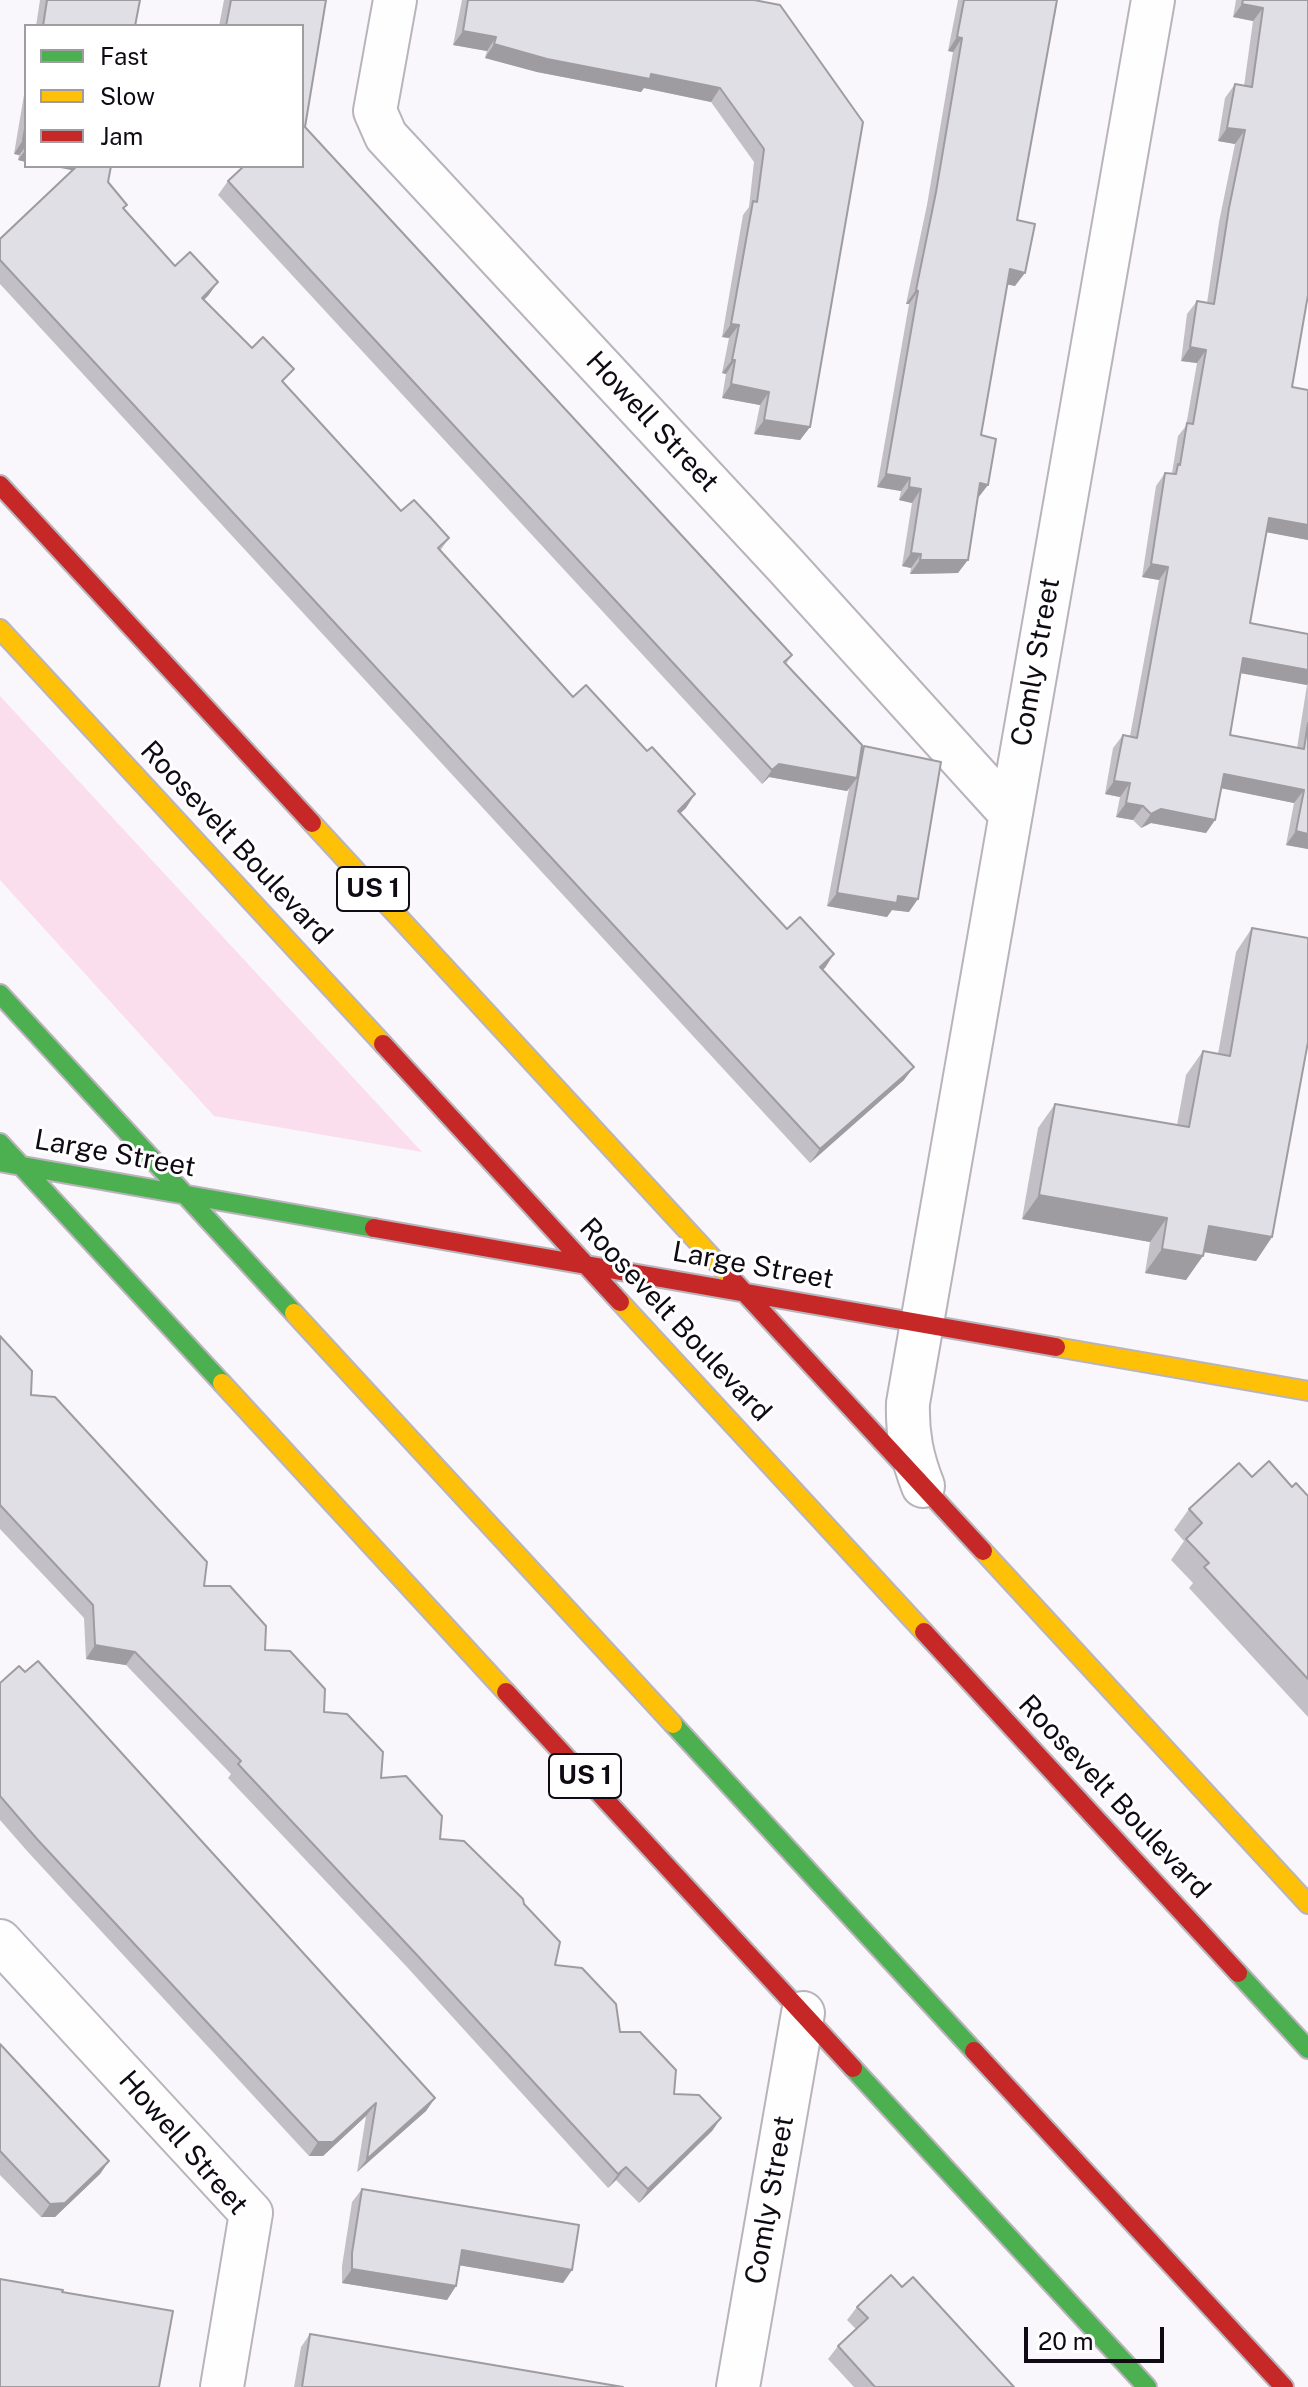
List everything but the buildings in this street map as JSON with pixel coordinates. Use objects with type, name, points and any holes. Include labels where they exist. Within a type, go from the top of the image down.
[{"type":"main road","name":"US 1","points":[[0,485],[1308,1904]]},
{"type":"main road","name":"Roosevelt Boulevard","points":[[0,629],[1308,2049]]},
{"type":"main road","points":[[0,994],[1284,2387]]},
{"type":"main road","name":"US 1","points":[[0,1143],[1147,2387]]},
{"type":"main road","name":"Large Street","points":[[0,1162],[1308,1391]]},
{"type":"street","name":"Howell Street","points":[[395,0],[375,111],[386,136],[786,566],[1010,813]]},
{"type":"street","name":"Comly Street","points":[[923,1486],[912,1457],[907,1430],[908,1403],[1153,0]]},
{"type":"street","name":"Howell Street","points":[[0,1941],[251,2213],[222,2387]]},
{"type":"street","name":"Comly Street","points":[[738,2387],[803,2013]]},
{"type":"shaded area","points":[[0,696],[422,1152],[214,1116],[0,880]]},
{"type":"traffic: fast","points":[[0,994],[294,1313]]},
{"type":"traffic: fast","points":[[0,1143],[222,1383]]},
{"type":"traffic: fast","points":[[0,1162],[374,1228]]},
{"type":"traffic: fast","points":[[673,1724],[974,2051]]},
{"type":"traffic: fast","points":[[1238,1973],[1308,2049]]},
{"type":"traffic: fast","points":[[853,2068],[1147,2387]]},
{"type":"traffic: slow","points":[[0,629],[383,1044]]},
{"type":"traffic: slow","points":[[312,823],[732,1279]]},
{"type":"traffic: slow","points":[[620,1302],[924,1632]]},
{"type":"traffic: slow","points":[[294,1313],[673,1724]]},
{"type":"traffic: slow","points":[[1056,1347],[1308,1391]]},
{"type":"traffic: slow","points":[[222,1383],[506,1692]]},
{"type":"traffic: slow","points":[[983,1551],[1308,1904]]},
{"type":"traffic: jam","points":[[0,485],[312,823]]},
{"type":"traffic: jam","points":[[383,1044],[620,1302]]},
{"type":"traffic: jam","points":[[374,1228],[1056,1347]]},
{"type":"traffic: jam","points":[[732,1279],[983,1551]]},
{"type":"traffic: jam","points":[[924,1632],[1238,1973]]},
{"type":"traffic: jam","points":[[506,1692],[853,2068]]},
{"type":"traffic: jam","points":[[974,2051],[1284,2387]]}]
